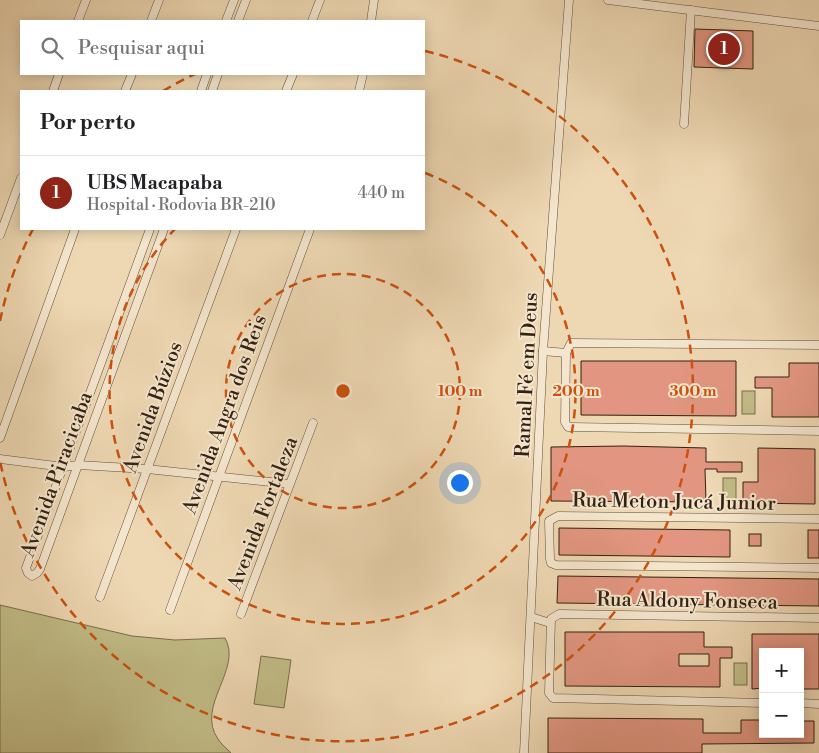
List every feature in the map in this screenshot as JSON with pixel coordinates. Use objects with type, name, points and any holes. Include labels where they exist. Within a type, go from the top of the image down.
[{"type":"street","points":[[78,20],[86,0]]},
{"type":"street","points":[[151,20],[159,0]]},
{"type":"street","points":[[226,20],[234,0]]},
{"type":"street","points":[[238,20],[246,0]]},
{"type":"street","points":[[312,20],[320,0]]},
{"type":"street","points":[[371,20],[374,0]]},
{"type":"street","name":"Ramal Fé em Deus","points":[[524,753],[543,351],[569,0]]},
{"type":"street","points":[[608,0],[819,26]]},
{"type":"street","points":[[684,124],[691,10]]},
{"type":"street","points":[[53,90],[59,75]]},
{"type":"street","points":[[125,90],[132,75]]},
{"type":"street","points":[[201,90],[207,75]]},
{"type":"street","points":[[212,90],[218,75]]},
{"type":"street","points":[[286,90],[292,75]]},
{"type":"street","points":[[359,90],[363,75]]},
{"type":"street","points":[[0,235],[20,188]]},
{"type":"street","points":[[0,438],[75,230]]},
{"type":"street","name":"Avenida Piracicaba","points":[[150,230],[26,568],[28,574],[32,576],[40,569],[125,331],[164,230]]},
{"type":"street","name":"Avenida Búzios","points":[[100,597],[236,230]]},
{"type":"street","name":"Avenida Angra dos Reis","points":[[170,610],[310,230]]},
{"type":"street","points":[[819,345],[571,343],[566,353],[565,422],[568,427],[819,431]]},
{"type":"street","points":[[543,351],[566,353]]},
{"type":"street","name":"Avenida Fortaleza","points":[[241,614],[313,423]]},
{"type":"street","points":[[0,460],[64,467],[78,465],[147,469],[289,484]]},
{"type":"street","name":"Rua Meton Jucá Junior","points":[[819,519],[558,516],[549,521],[550,559],[556,565],[819,568]]},
{"type":"street","points":[[535,521],[549,521]]},
{"type":"street","points":[[531,616],[550,624],[549,693],[556,699],[759,703]]},
{"type":"street","name":"Rua Aldony Fonseca","points":[[550,624],[550,619],[554,616],[819,618]]},
{"type":"street","points":[[804,703],[819,704]]},
{"type":"shaded area","points":[[742,391],[755,391],[755,414],[742,414]]},
{"type":"shaded area","points":[[723,478],[736,478],[736,500],[723,500]]},
{"type":"shaded area","points":[[0,605],[132,636],[175,640],[225,638],[229,650],[228,662],[215,701],[212,726],[219,741],[231,753],[0,753]]},
{"type":"shaded area","points":[[261,656],[291,660],[284,708],[254,704]]},
{"type":"shaded area","points":[[734,663],[747,663],[747,685],[734,685]]},
{"type":"building","points":[[695,29],[753,31],[753,69],[694,67]]},
{"type":"building","points":[[581,361],[736,361],[736,416],[581,415]]},
{"type":"building","points":[[789,363],[819,363],[819,417],[772,417],[772,388],[755,388],[755,377],[789,377]]},
{"type":"building","points":[[551,447],[706,448],[706,462],[742,462],[742,472],[717,472],[717,469],[705,469],[706,502],[551,501]]},
{"type":"building","points":[[758,448],[815,449],[815,504],[743,503],[743,482],[758,482]]},
{"type":"building","points":[[559,528],[730,530],[730,557],[559,555]]},
{"type":"building","points":[[808,530],[819,530],[819,558],[808,558]]},
{"type":"building","points":[[749,534],[761,534],[761,546],[749,546]]},
{"type":"building","points":[[558,576],[819,579],[819,606],[557,603]]},
{"type":"building","points":[[565,632],[704,632],[704,647],[732,647],[732,658],[720,658],[720,687],[565,686]],"holes":[[[679,654],[709,654],[709,666],[679,666]]]},
{"type":"building","points":[[752,634],[819,634],[819,689],[804,689],[804,648],[759,648],[759,688],[752,689]]},
{"type":"building","points":[[548,718],[703,719],[703,733],[741,733],[741,720],[759,720],[759,738],[804,738],[804,721],[814,721],[814,743],[702,744],[702,753],[548,753]]},
{"type":"place","name":"UBS Macapaba","points":[[724,49]]}]
